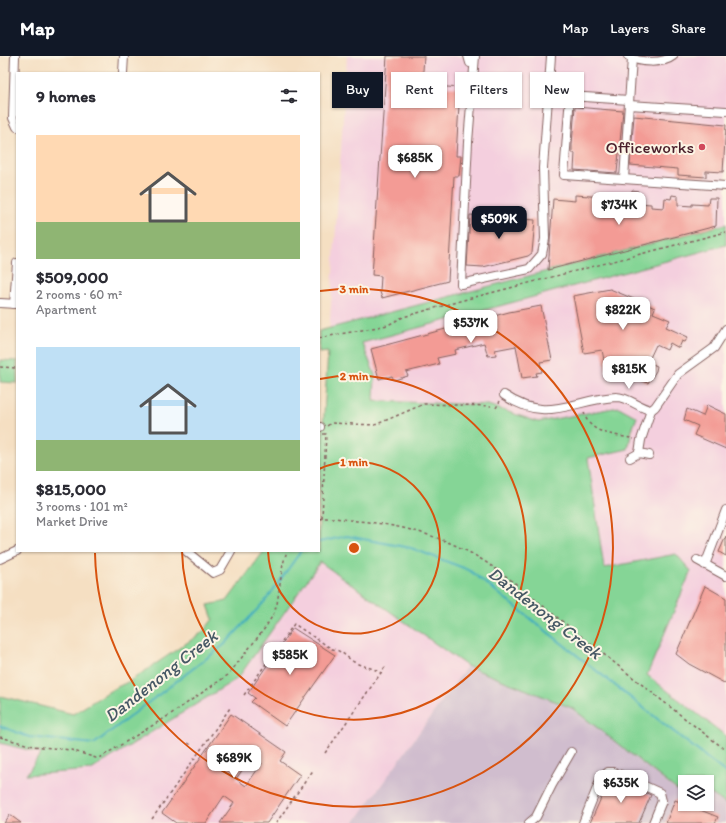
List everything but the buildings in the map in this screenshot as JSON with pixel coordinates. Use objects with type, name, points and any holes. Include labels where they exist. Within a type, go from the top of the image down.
[{"type":"street","points":[[15,56],[13,118],[16,126]]},
{"type":"street","points":[[123,72],[124,56]]},
{"type":"street","points":[[471,58],[473,84],[461,284],[529,269],[542,254],[545,239],[543,168],[551,56]]},
{"type":"street","points":[[624,179],[629,103],[630,57],[661,61],[673,56]]},
{"type":"street","points":[[726,111],[629,103],[570,96],[564,175],[726,186]]},
{"type":"street","points":[[0,303],[16,304]]},
{"type":"street","points":[[639,453],[641,440],[650,410],[656,407],[678,374],[714,348],[726,329]]},
{"type":"street","points":[[504,395],[520,404],[536,410],[549,410],[616,397],[629,400],[650,410]]},
{"type":"street","points":[[630,458],[639,453],[650,455]]},
{"type":"street","points":[[705,565],[726,510]]},
{"type":"street","points":[[0,560],[16,552]]},
{"type":"street","points":[[187,552],[213,573],[220,570],[230,552]]},
{"type":"street","points":[[697,560],[726,576]]},
{"type":"street","points":[[529,823],[536,817],[571,752]]},
{"type":"street","points":[[583,823],[601,778],[608,772],[614,772],[660,793],[662,801],[653,823]]},
{"type":"path","points":[[320,338],[388,325],[403,317],[467,299],[726,232]]},
{"type":"path","points":[[0,367],[16,368]]},
{"type":"path","points":[[491,406],[423,404],[375,425],[329,424],[327,426],[326,434],[320,519],[366,522],[398,527],[447,542],[476,556],[526,593],[642,686],[726,750]]},
{"type":"path","points":[[584,412],[589,423],[598,430],[641,440]]},
{"type":"path","points":[[320,427],[320,434],[326,434]]},
{"type":"path","points":[[0,737],[32,746],[70,750],[96,758],[168,716],[228,675],[266,628],[277,604],[283,564],[287,552]]},
{"type":"path","points":[[244,695],[294,624],[355,662],[377,670],[381,673]]},
{"type":"path","points":[[325,753],[385,668]]},
{"type":"path","points":[[152,819],[230,708]]},
{"type":"path","points":[[276,823],[314,769]]},
{"type":"shaded area","points":[[347,56],[726,56],[726,736],[647,675],[691,571],[676,554],[604,569],[588,457],[628,449],[635,422],[538,422],[488,405],[374,401],[375,375],[328,351],[344,108],[383,108],[383,72],[346,72]]},
{"type":"shaded area","points":[[320,562],[467,666],[354,823],[0,823],[0,743],[41,753],[27,774],[238,678]]},
{"type":"shaded area","points":[[467,666],[572,708],[676,790],[678,790],[678,811],[714,811],[714,796],[726,804],[726,823],[354,823]]},
{"type":"green space","points":[[726,224],[726,245],[362,343],[375,375],[374,401],[488,405],[538,422],[619,407],[637,417],[632,430],[628,449],[588,458],[604,568],[676,554],[691,571],[647,675],[726,736],[726,804],[714,796],[714,775],[678,775],[677,790],[572,708],[467,666],[320,562],[238,678],[91,770],[26,775],[41,753],[0,743],[0,696],[73,714],[113,689],[130,681],[203,632],[213,619],[208,605],[227,601],[263,552],[320,552],[320,476],[328,352],[320,353],[320,331]]},
{"type":"green space","points":[[0,360],[16,361],[16,383],[0,382]]},
{"type":"waterway","name":"Dandenong Creek","points":[[320,542],[347,536],[411,548],[469,570],[726,773]]},
{"type":"waterway","name":"Dandenong Creek","points":[[0,726],[29,737],[94,744],[224,645],[266,600],[300,552]]},
{"type":"place","name":"Officeworks","points":[[702,147]]}]
